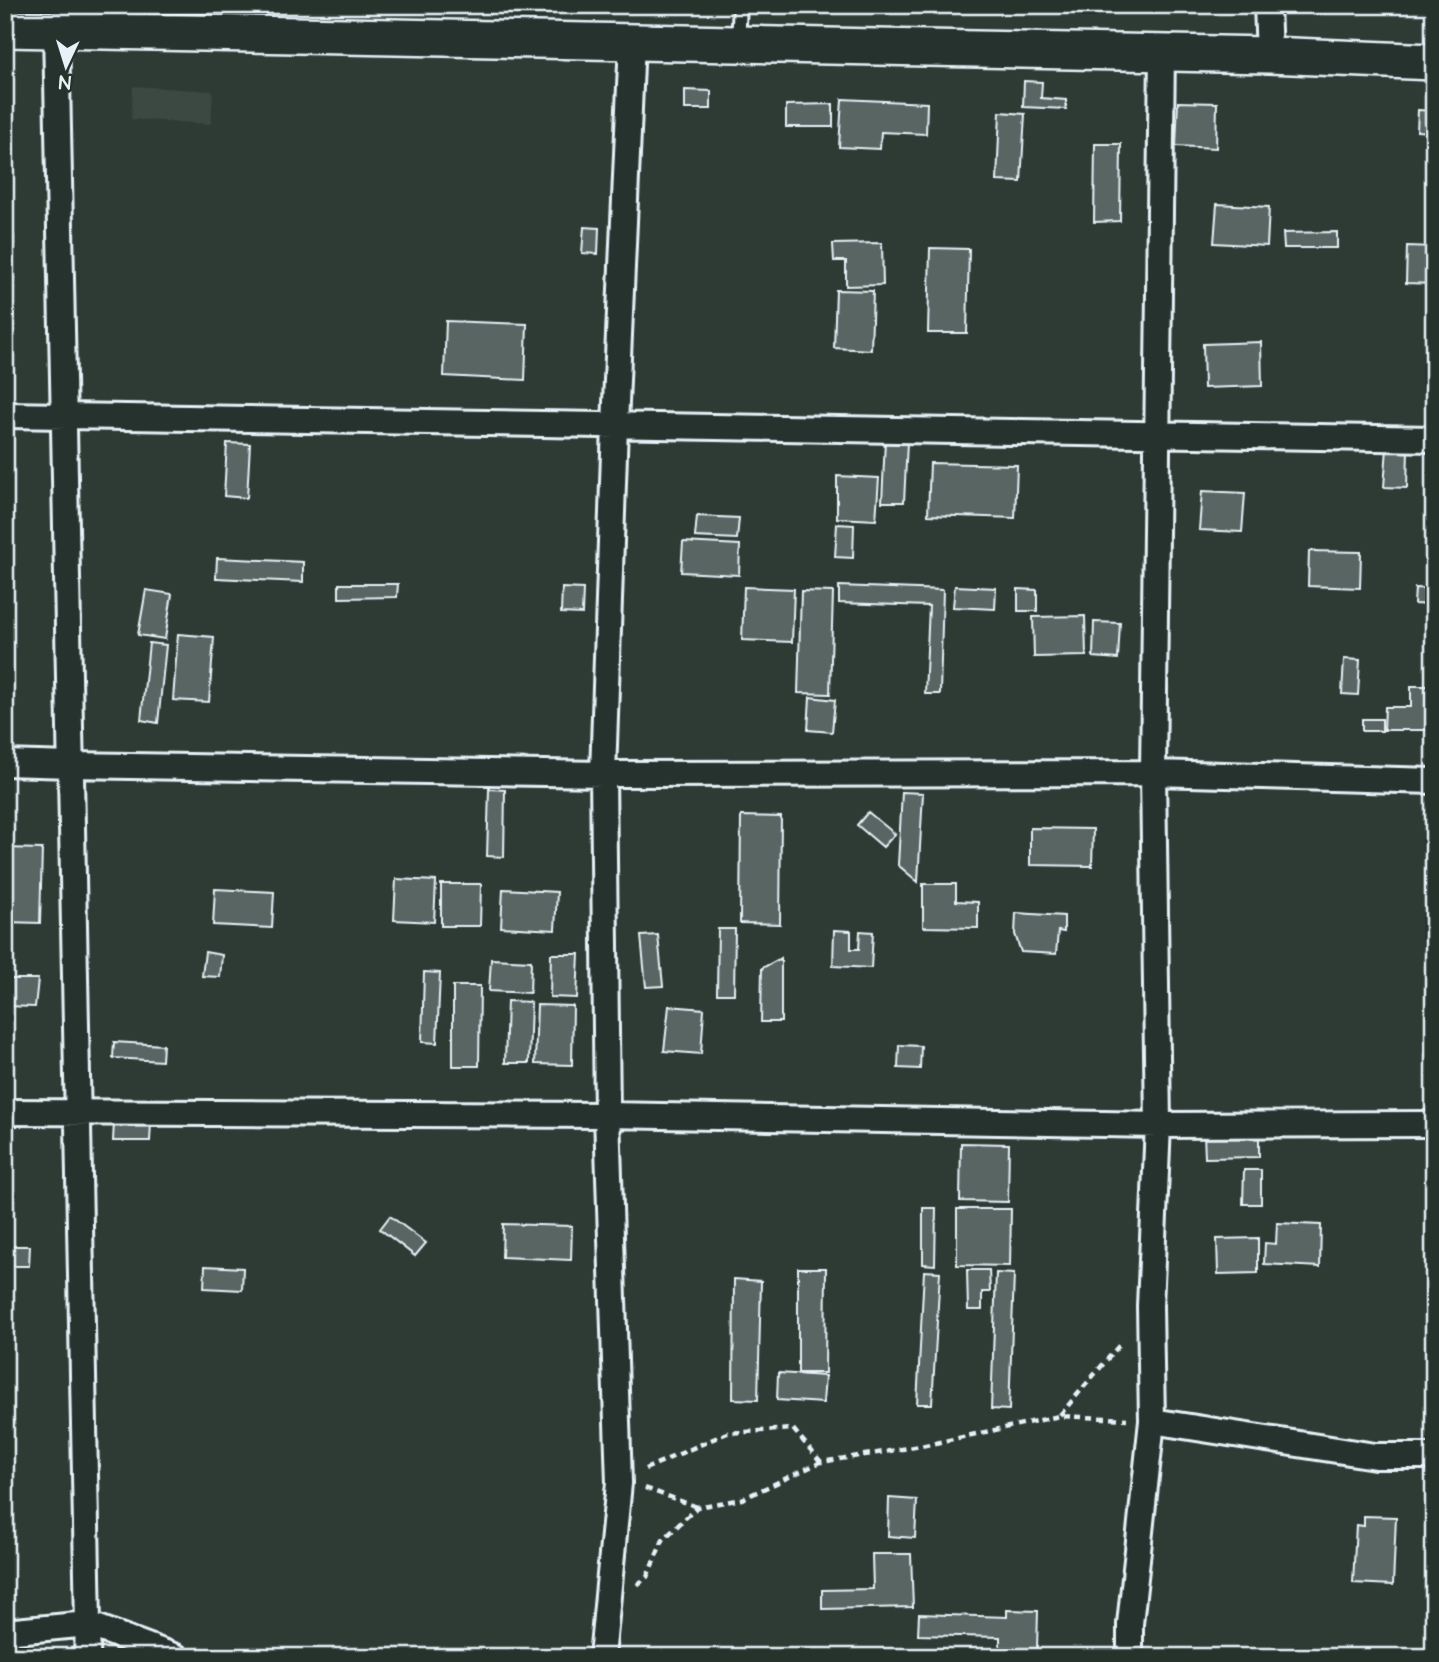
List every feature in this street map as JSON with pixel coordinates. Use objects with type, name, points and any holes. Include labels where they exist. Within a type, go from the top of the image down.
[{"type":"main road","points":[[5,29],[1162,52],[1434,62]]},
{"type":"street","points":[[1267,5],[1269,55]]},
{"type":"street","points":[[56,29],[87,1657]]},
{"type":"street","points":[[602,1657],[629,1477],[607,1115],[603,774],[632,41]]},
{"type":"street","points":[[1130,1657],[1130,1624],[1152,1421],[1150,1306],[1158,1125],[1153,773],[1162,52]]},
{"type":"street","points":[[5,415],[1434,439]]},
{"type":"street","points":[[5,763],[603,774],[1153,773],[1434,781]]},
{"type":"street","points":[[5,1112],[607,1115],[1158,1125],[1434,1124]]},
{"type":"street","points":[[1152,1421],[1375,1456],[1434,1456]]},
{"type":"street","points":[[5,1632],[88,1624],[176,1657]]},
{"type":"lane","points":[[738,44],[740,5]]},
{"type":"path","points":[[1059,1416],[1150,1306]]},
{"type":"path","points":[[629,1477],[645,1488],[697,1507],[742,1499],[821,1462],[921,1446],[1059,1416],[1152,1421]]},
{"type":"path","points":[[629,1477],[727,1433],[793,1429],[821,1462]]},
{"type":"path","points":[[607,1610],[647,1577],[663,1540],[697,1507]]},
{"type":"shaded area","points":[[133,86],[213,91],[211,124],[131,119]]},
{"type":"building","points":[[1024,81],[1042,82],[1041,98],[1066,100],[1066,109],[1023,107]]},
{"type":"building","points":[[685,90],[711,91],[711,109],[685,109]]},
{"type":"building","points":[[842,99],[927,103],[926,134],[881,132],[880,149],[839,147]]},
{"type":"building","points":[[1178,102],[1217,103],[1216,148],[1176,146]]},
{"type":"building","points":[[833,104],[833,127],[786,127],[786,105]]},
{"type":"building","points":[[1418,110],[1434,111],[1434,132],[1417,131]]},
{"type":"building","points":[[1000,112],[1025,114],[1021,182],[997,181]]},
{"type":"building","points":[[1095,144],[1121,144],[1120,221],[1094,222]]},
{"type":"building","points":[[1217,204],[1269,207],[1267,246],[1214,243]]},
{"type":"building","points":[[584,227],[599,228],[598,254],[582,253]]},
{"type":"building","points":[[1337,232],[1337,248],[1284,248],[1283,233]]},
{"type":"building","points":[[5,236],[14,236],[14,283],[5,283]]},
{"type":"building","points":[[882,243],[883,285],[846,286],[846,261],[834,261],[833,244]]},
{"type":"building","points":[[1407,246],[1434,247],[1434,284],[1406,283]]},
{"type":"building","points":[[930,248],[969,249],[967,333],[928,333]]},
{"type":"building","points":[[836,290],[873,291],[871,350],[834,348]]},
{"type":"building","points":[[446,321],[527,324],[525,380],[444,376]]},
{"type":"building","points":[[1261,342],[1262,386],[1204,388],[1203,344]]},
{"type":"building","points":[[885,441],[907,442],[904,502],[882,502]]},
{"type":"building","points":[[227,443],[250,444],[247,498],[224,496]]},
{"type":"building","points":[[1387,448],[1408,449],[1407,488],[1384,487]]},
{"type":"building","points":[[930,463],[1017,465],[1015,518],[928,515]]},
{"type":"building","points":[[837,476],[879,478],[876,520],[837,518]]},
{"type":"building","points":[[1202,491],[1245,493],[1242,532],[1199,530]]},
{"type":"building","points":[[697,516],[739,518],[737,539],[695,537]]},
{"type":"building","points":[[837,524],[854,525],[853,558],[835,557]]},
{"type":"building","points":[[683,542],[740,545],[739,575],[681,572]]},
{"type":"building","points":[[1309,551],[1361,552],[1360,588],[1308,586]]},
{"type":"building","points":[[217,558],[303,562],[303,582],[216,578]]},
{"type":"building","points":[[339,584],[398,584],[397,597],[339,598]]},
{"type":"building","points":[[839,586],[943,590],[940,694],[925,694],[929,606],[839,603]]},
{"type":"building","points":[[955,586],[996,588],[995,609],[953,607]]},
{"type":"building","points":[[744,587],[794,589],[792,642],[742,640]]},
{"type":"building","points":[[562,588],[583,589],[582,614],[561,613]]},
{"type":"building","points":[[1415,588],[1434,589],[1434,605],[1414,604]]},
{"type":"building","points":[[1018,589],[1037,590],[1037,611],[1018,611]]},
{"type":"building","points":[[146,590],[172,594],[165,639],[138,635]]},
{"type":"building","points":[[801,591],[833,592],[830,694],[798,693]]},
{"type":"building","points":[[1085,616],[1086,656],[1034,657],[1033,617]]},
{"type":"building","points":[[1094,622],[1120,623],[1118,659],[1093,657]]},
{"type":"building","points":[[178,634],[214,637],[209,702],[173,700]]},
{"type":"building","points":[[149,643],[166,645],[158,723],[141,720]]},
{"type":"building","points":[[1344,659],[1360,660],[1358,695],[1342,694]]},
{"type":"building","points":[[1411,686],[1434,686],[1434,730],[1384,730],[1385,707],[1411,707]]},
{"type":"building","points":[[810,697],[835,700],[832,732],[808,730]]},
{"type":"building","points":[[1362,719],[1382,719],[1382,731],[1362,731]]},
{"type":"building","points":[[489,789],[505,790],[504,857],[487,856]]},
{"type":"building","points":[[902,792],[923,793],[918,882],[898,865]]},
{"type":"building","points":[[868,812],[895,834],[883,847],[857,825]]},
{"type":"building","points":[[741,816],[781,817],[780,924],[740,923]]},
{"type":"building","points":[[1030,828],[1093,829],[1092,866],[1030,865]]},
{"type":"building","points":[[5,848],[42,849],[40,923],[5,922]]},
{"type":"building","points":[[396,879],[436,881],[434,922],[394,920]]},
{"type":"building","points":[[441,884],[481,884],[480,926],[441,926]]},
{"type":"building","points":[[923,884],[956,884],[956,901],[978,902],[978,928],[923,927]]},
{"type":"building","points":[[215,889],[274,892],[272,928],[213,925]]},
{"type":"building","points":[[503,889],[557,892],[555,930],[501,927]]},
{"type":"building","points":[[1016,913],[1064,916],[1064,932],[1058,931],[1056,954],[1021,952],[1015,934]]},
{"type":"building","points":[[718,929],[735,929],[734,994],[717,994]]},
{"type":"building","points":[[834,930],[851,931],[851,949],[859,949],[860,931],[873,932],[871,968],[833,966]]},
{"type":"building","points":[[658,935],[663,986],[646,987],[641,936]]},
{"type":"building","points":[[205,952],[222,955],[220,977],[202,976]]},
{"type":"building","points":[[551,954],[579,954],[577,998],[550,997]]},
{"type":"building","points":[[781,958],[781,1022],[761,1022],[762,968]]},
{"type":"building","points":[[491,959],[531,961],[530,993],[489,991]]},
{"type":"building","points":[[424,972],[440,973],[437,1043],[422,1042]]},
{"type":"building","points":[[5,979],[38,979],[35,1007],[5,1006]]},
{"type":"building","points":[[453,986],[480,986],[479,1066],[453,1066]]},
{"type":"building","points":[[507,1001],[531,1002],[529,1063],[505,1063]]},
{"type":"building","points":[[537,1005],[573,1006],[572,1065],[535,1064]]},
{"type":"building","points":[[669,1006],[704,1009],[701,1054],[664,1051]]},
{"type":"building","points":[[114,1042],[163,1045],[162,1061],[113,1058]]},
{"type":"building","points":[[899,1045],[921,1046],[920,1069],[898,1068]]},
{"type":"building","points":[[114,1122],[151,1123],[150,1141],[113,1141]]},
{"type":"building","points":[[1259,1132],[1259,1157],[1205,1158],[1204,1133]]},
{"type":"building","points":[[961,1143],[1009,1144],[1008,1202],[960,1201]]},
{"type":"building","points":[[1244,1170],[1261,1170],[1261,1204],[1243,1204]]},
{"type":"building","points":[[923,1208],[936,1208],[935,1265],[923,1264]]},
{"type":"building","points":[[957,1209],[1011,1209],[1010,1266],[957,1265]]},
{"type":"building","points":[[390,1216],[426,1243],[415,1256],[380,1229]]},
{"type":"building","points":[[1277,1223],[1321,1225],[1320,1267],[1264,1264],[1265,1243],[1276,1244]]},
{"type":"building","points":[[503,1224],[572,1226],[571,1260],[502,1257]]},
{"type":"building","points":[[1258,1238],[1258,1273],[1218,1274],[1217,1239]]},
{"type":"building","points":[[5,1246],[30,1246],[29,1266],[5,1266]]},
{"type":"building","points":[[205,1266],[243,1268],[242,1290],[204,1288]]},
{"type":"building","points":[[798,1268],[826,1268],[825,1373],[798,1373]]},
{"type":"building","points":[[967,1270],[989,1270],[990,1292],[982,1292],[982,1310],[968,1310]]},
{"type":"building","points":[[924,1271],[940,1272],[932,1404],[917,1404]]},
{"type":"building","points":[[996,1273],[1014,1274],[1009,1410],[991,1409]]},
{"type":"building","points":[[734,1279],[761,1281],[758,1400],[733,1399]]},
{"type":"building","points":[[778,1373],[825,1376],[823,1403],[777,1400]]},
{"type":"building","points":[[889,1498],[917,1500],[915,1538],[888,1536]]},
{"type":"building","points":[[1364,1516],[1396,1517],[1393,1585],[1353,1583],[1356,1525],[1364,1526]]},
{"type":"building","points":[[872,1554],[911,1554],[913,1607],[822,1609],[822,1590],[873,1589]]},
{"type":"building","points":[[1007,1610],[1038,1611],[1037,1649],[1028,1649],[1028,1657],[1000,1657],[1000,1637],[918,1635],[919,1614],[1007,1617]]}]
